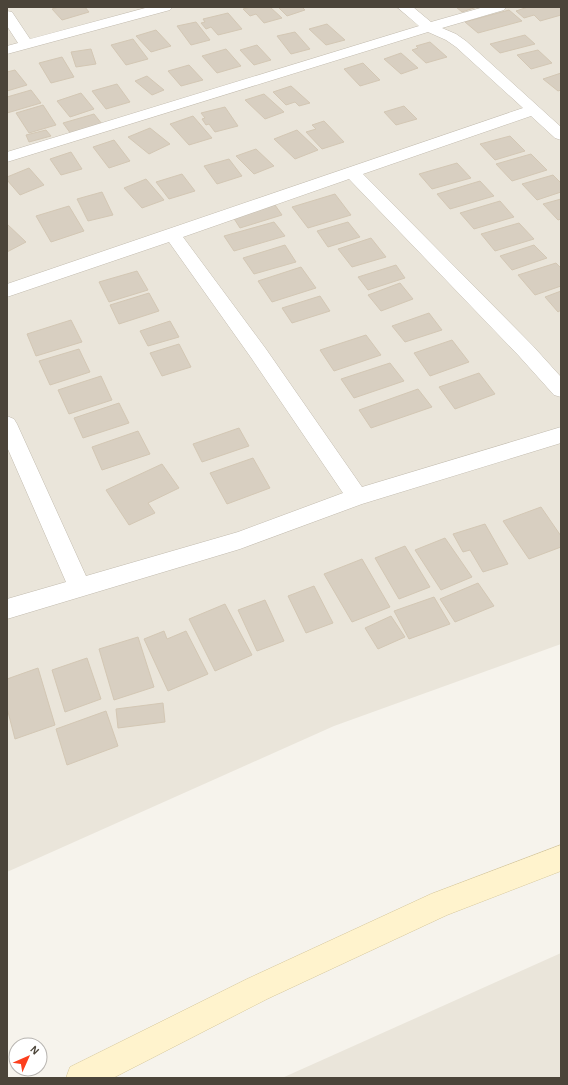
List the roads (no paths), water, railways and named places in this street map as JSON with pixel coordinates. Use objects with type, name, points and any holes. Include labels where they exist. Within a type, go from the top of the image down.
[{"type":"street","points":[[7,50],[165,7]]},
{"type":"street","points":[[404,7],[429,27],[451,37],[461,44],[561,135]]},
{"type":"street","points":[[7,157],[429,27],[499,7]]},
{"type":"street","points":[[7,15],[28,44]]},
{"type":"street","points":[[7,291],[533,110]]},
{"type":"street","points":[[353,173],[526,351],[561,390]]},
{"type":"street","points":[[173,235],[259,354],[357,497]]},
{"type":"street","points":[[7,424],[80,588]]},
{"type":"street","points":[[7,609],[240,540],[357,497],[561,435]]},
{"type":"street","points":[[81,1078],[257,989],[420,914],[561,858]]}]
